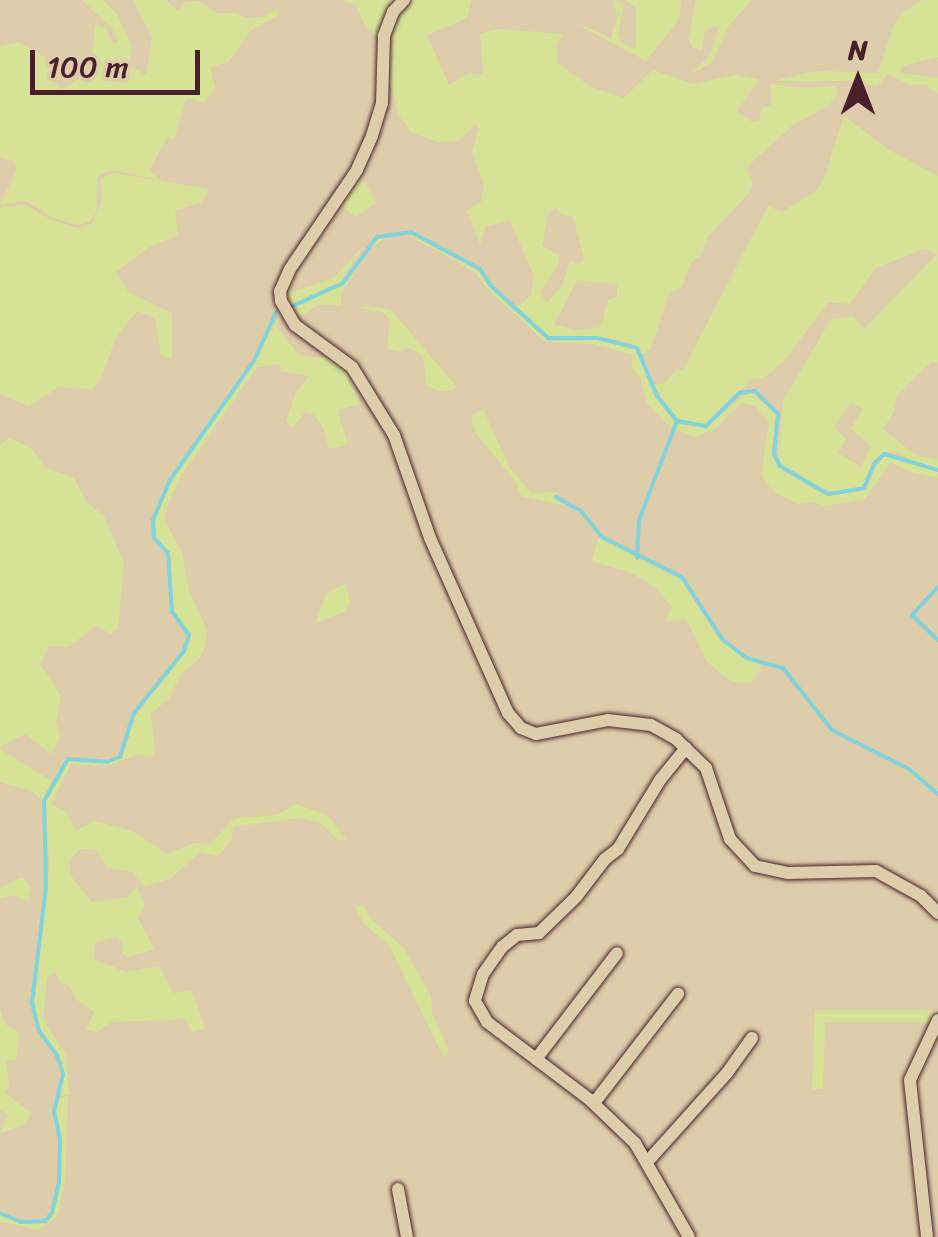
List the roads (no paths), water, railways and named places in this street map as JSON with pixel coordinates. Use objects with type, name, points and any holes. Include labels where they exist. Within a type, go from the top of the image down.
[{"type":"street","points":[[404,0],[393,12],[384,36],[382,104],[372,136],[356,170],[280,290],[283,309],[295,324],[352,367],[394,435],[430,538],[514,721],[536,734],[621,720],[651,725],[686,748],[712,780],[736,851],[755,866],[787,874],[876,871],[921,896],[938,913]]},
{"type":"street","points":[[686,748],[660,780],[618,849],[604,859],[576,898],[539,933],[510,939],[483,974],[477,1010],[594,1103],[648,1161],[689,1237]]},
{"type":"street","points":[[536,1059],[617,953]]},
{"type":"street","points":[[594,1103],[678,994]]},
{"type":"street","points":[[927,1237],[910,1080],[938,1020]]},
{"type":"street","points":[[648,1161],[727,1073],[752,1038]]},
{"type":"street","points":[[398,1189],[408,1237]]},
{"type":"waterway","points":[[288,308],[343,283],[377,237],[411,232],[480,269],[490,285],[548,338],[597,338],[637,348],[657,396],[677,421],[706,426],[739,393],[755,391],[778,414],[774,454],[780,466],[828,494],[864,488],[874,464],[884,454],[938,470]]},
{"type":"waterway","points":[[0,1213],[21,1222],[45,1221],[52,1213],[59,1183],[60,1139],[54,1111],[63,1074],[57,1055],[39,1031],[32,1003],[46,887],[44,801],[68,759],[107,762],[120,757],[134,713],[184,651],[189,635],[172,612],[168,553],[154,538],[153,520],[170,480],[254,361],[276,312]]},
{"type":"waterway","points":[[637,558],[639,520],[677,421]]},
{"type":"waterway","points":[[556,497],[581,511],[602,537],[682,577],[723,640],[747,658],[783,668],[832,730],[909,769],[938,794]]},
{"type":"waterway","points":[[938,587],[912,615],[938,640]]}]
